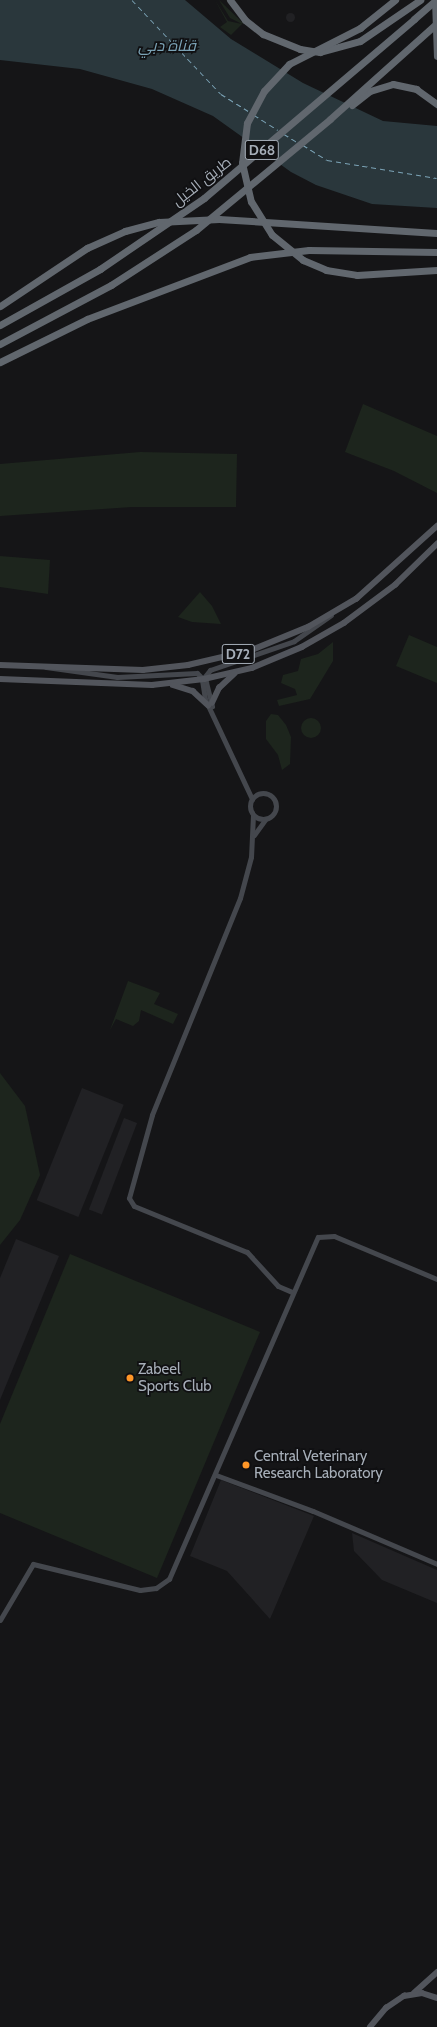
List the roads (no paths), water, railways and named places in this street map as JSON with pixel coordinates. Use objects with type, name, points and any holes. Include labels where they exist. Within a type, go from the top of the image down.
[{"type":"highway","points":[[230,0],[245,20],[263,34],[300,49],[320,52],[360,41],[420,0]]},
{"type":"highway","points":[[395,0],[360,28],[289,64],[264,91],[249,119],[242,163],[251,202],[272,235],[303,260],[349,275],[437,270]]},
{"type":"highway","points":[[436,0],[437,56]]},
{"type":"highway","name":"طريق الخيل","points":[[0,325],[100,269],[216,189],[436,0]]},
{"type":"highway","name":"D68","points":[[0,344],[111,285],[202,225],[330,119],[437,23]]},
{"type":"highway","points":[[330,119],[370,91],[387,85],[416,89],[437,104]]},
{"type":"highway","points":[[0,306],[87,248],[148,224],[219,219],[437,233]]},
{"type":"highway","points":[[0,362],[87,319],[250,257],[309,250],[437,252]]},
{"type":"main road","name":"D72","points":[[0,665],[135,670],[195,664],[269,644],[333,613],[381,579],[437,526]]},
{"type":"main road","name":"D72","points":[[0,679],[111,686],[165,684],[203,679],[239,671],[290,653],[339,626],[387,592],[437,544]]},
{"type":"main road","points":[[165,684],[193,691],[210,704],[219,688],[239,671]]},
{"type":"main road","points":[[370,2027],[391,2004],[414,1993],[437,1972]]},
{"type":"main road","points":[[414,1993],[437,1998]]},
{"type":"street","points":[[203,679],[210,670],[257,657],[294,641],[333,613]]},
{"type":"street","points":[[44,667],[105,677],[192,673],[203,679],[213,715],[247,782],[252,799],[253,840],[240,898],[152,1115],[128,1198],[134,1206],[247,1252],[278,1286],[292,1292]]},
{"type":"street","points":[[247,782],[261,793],[272,796],[277,805],[275,814],[265,820],[253,840]]},
{"type":"street","points":[[252,799],[261,793]]},
{"type":"street","points":[[253,815],[265,820]]},
{"type":"street","points":[[0,1620],[33,1564],[140,1590],[161,1586],[174,1570],[216,1474],[312,1243],[327,1234],[437,1279]]},
{"type":"street","points":[[216,1474],[437,1564]]},
{"type":"water","name":"قناة دبي","points":[[0,0],[185,0],[231,39],[303,83],[383,121],[437,126],[437,208],[372,204],[316,185],[291,172],[213,116],[152,89],[80,69],[0,60]]},
{"type":"place","name":"Zabeel Sports Club","points":[[130,1378]]},
{"type":"place","name":"Central Veterinary Research Laboratory","points":[[246,1465]]}]
